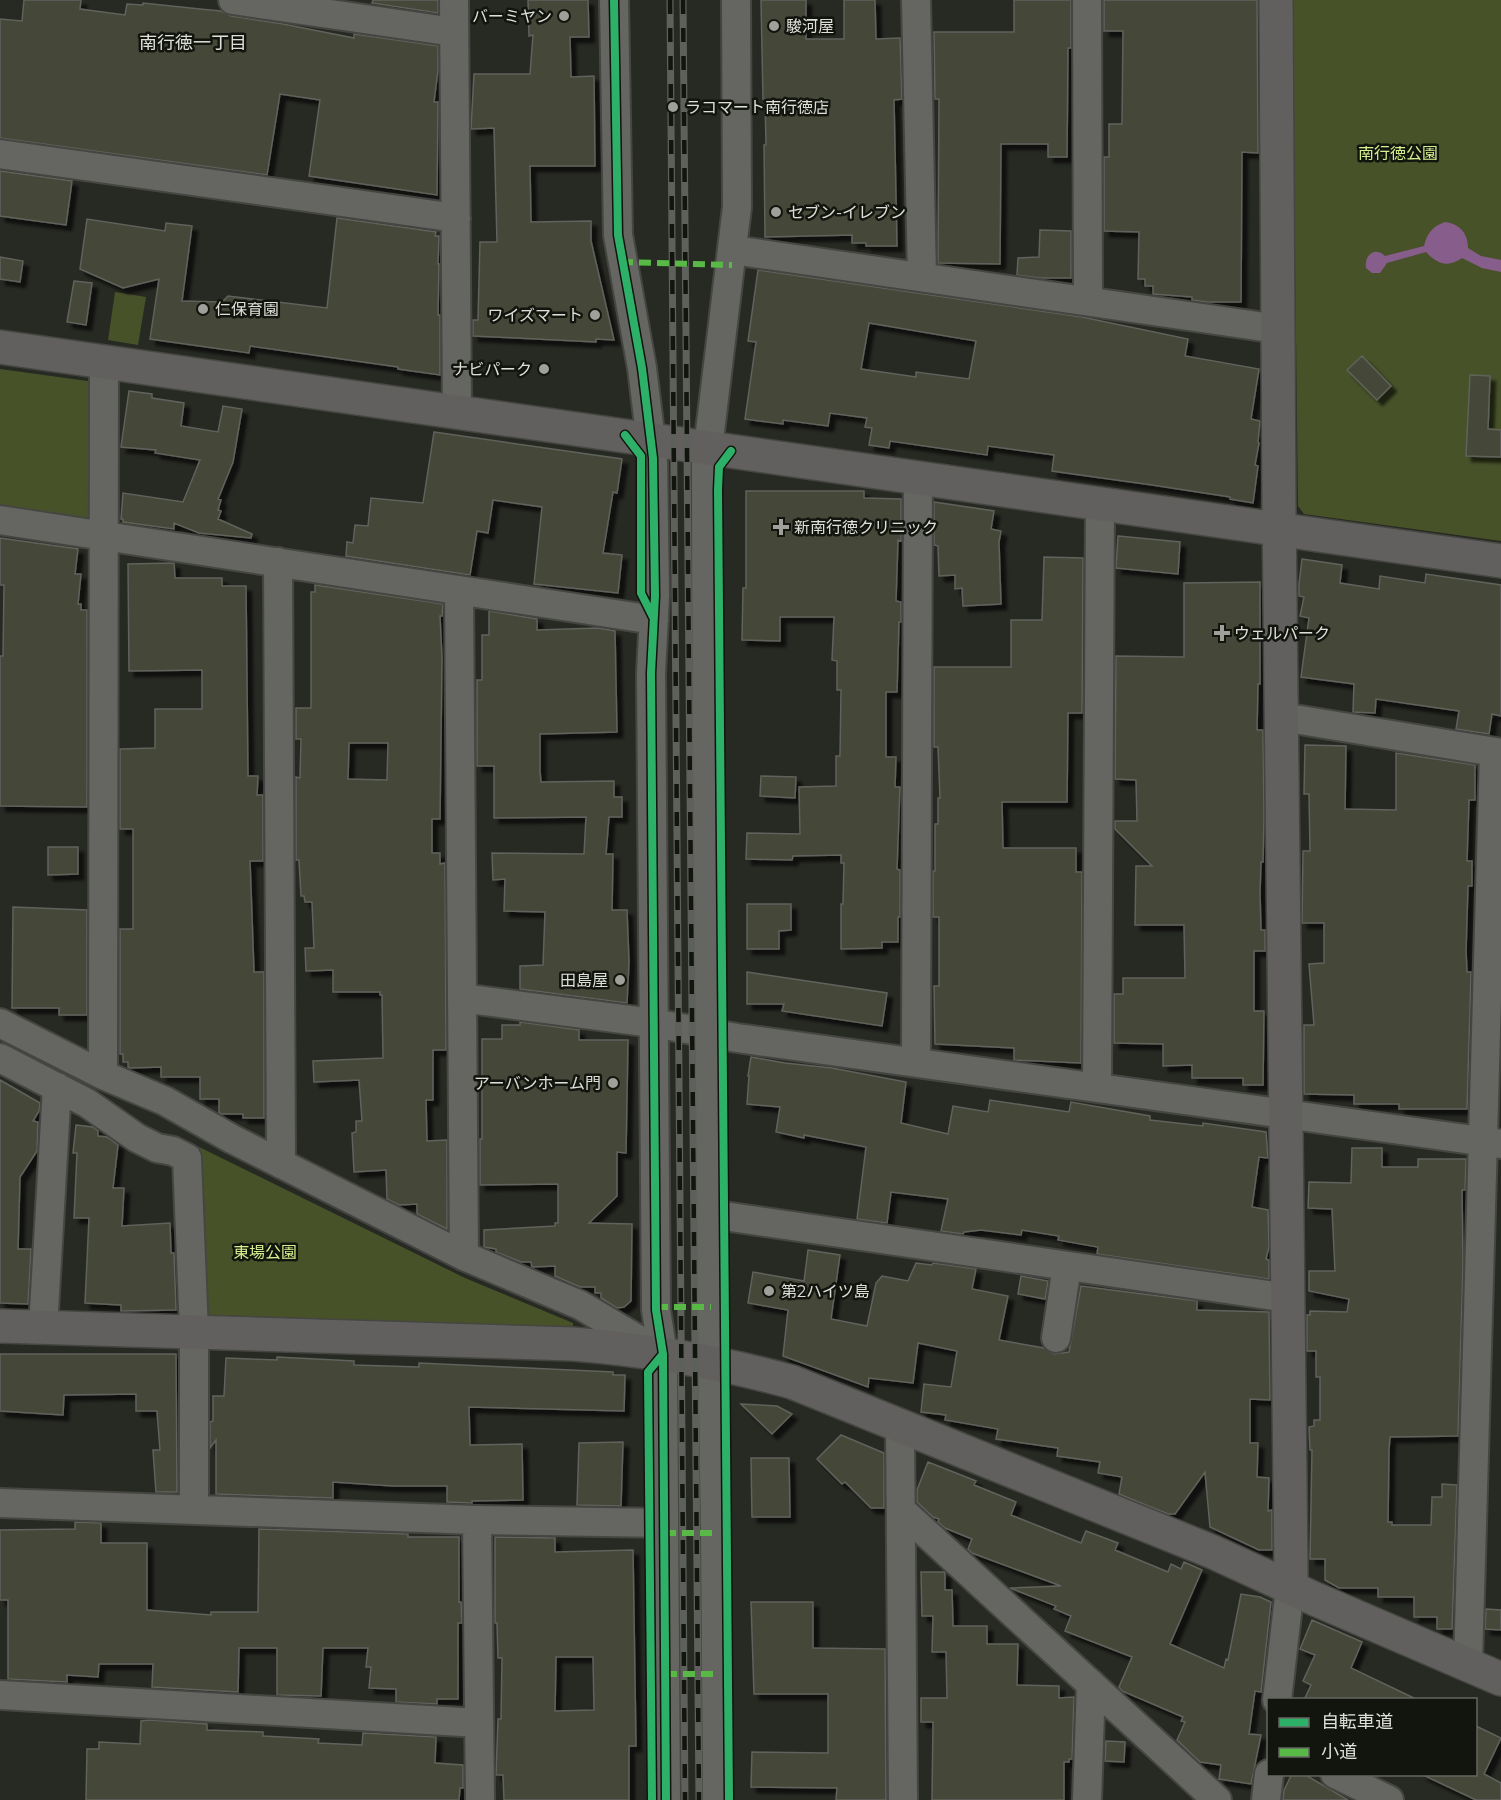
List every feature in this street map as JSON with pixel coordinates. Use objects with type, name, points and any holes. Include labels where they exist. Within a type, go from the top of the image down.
[{"type":"street","points":[[233,0],[454,32]]},
{"type":"street","points":[[454,0],[457,411]]},
{"type":"street","points":[[614,0],[618,235],[621,262],[631,300],[651,439],[655,562],[651,673],[653,1023],[656,1310],[663,1354],[666,1800]]},
{"type":"street","points":[[717,1800],[707,1032],[707,447],[737,207],[736,0]]},
{"type":"street","points":[[916,0],[922,277]]},
{"type":"street","points":[[1087,0],[1088,302]]},
{"type":"street","points":[[1276,0],[1292,1574],[1277,1698]]},
{"type":"street","points":[[0,154],[456,218]]},
{"type":"street","points":[[733,250],[1278,329]]},
{"type":"street","points":[[0,347],[1501,561]]},
{"type":"street","points":[[103,1075],[104,361]]},
{"type":"street","points":[[916,1062],[918,478]]},
{"type":"street","points":[[1097,1087],[1100,504]]},
{"type":"street","points":[[0,520],[654,620]]},
{"type":"street","points":[[278,562],[281,1164]]},
{"type":"street","points":[[459,590],[464,1256]]},
{"type":"street","points":[[1282,717],[1497,753],[1492,1143],[1468,1664]]},
{"type":"street","points":[[462,998],[653,1023],[737,1038],[1492,1143]]},
{"type":"street","points":[[0,1023],[103,1075],[165,1101],[232,1139],[464,1256],[580,1305],[663,1354]]},
{"type":"street","points":[[0,1058],[87,1102],[137,1138],[157,1148],[173,1151],[188,1158],[194,1332],[194,1509]]},
{"type":"street","points":[[43,1328],[57,1088]]},
{"type":"street","points":[[710,1214],[1288,1298]]},
{"type":"street","points":[[1056,1338],[1067,1266]]},
{"type":"street","points":[[0,1326],[543,1342],[635,1349],[713,1362],[792,1382],[900,1425],[1213,1552],[1290,1588],[1501,1678]]},
{"type":"street","points":[[900,1425],[903,1800]]},
{"type":"street","points":[[0,1503],[477,1520],[664,1522]]},
{"type":"street","points":[[901,1510],[1217,1800]]},
{"type":"street","points":[[477,1520],[480,1800]]},
{"type":"street","points":[[1087,1800],[1091,1684]]},
{"type":"street","points":[[0,1695],[479,1723]]},
{"type":"street","points":[[1266,1800],[1269,1776]]},
{"type":"street","points":[[1339,1776],[1389,1800]]},
{"type":"green space","name":"南行徳公園","points":[[1292,0],[1501,0],[1501,541],[1304,514],[1298,506]]},
{"type":"green space","points":[[115,292],[146,297],[138,345],[108,340]]},
{"type":"green space","points":[[0,369],[95,382],[94,512],[82,522],[0,509]]},
{"type":"green space","name":"東場公園","points":[[197,1146],[465,1278],[573,1323],[573,1327],[209,1315],[203,1309]]},
{"type":"shaded area","points":[[1445,222],[1462,230],[1467,238],[1468,248],[1481,256],[1501,260],[1501,272],[1482,268],[1462,258],[1447,264],[1439,262],[1426,252],[1387,263],[1380,273],[1372,273],[1366,268],[1368,256],[1371,253],[1378,252],[1385,256],[1424,246],[1431,231]]},
{"type":"building","points":[[24,0],[81,0],[80,9],[125,15],[127,4],[143,5],[143,3],[221,11],[231,16],[354,38],[354,34],[438,46],[434,102],[438,102],[437,195],[309,176],[320,100],[280,94],[267,175],[0,138],[0,19],[22,21]]},
{"type":"building","points":[[373,0],[438,0],[438,13],[372,3]]},
{"type":"building","points":[[528,0],[588,0],[589,37],[570,37],[571,77],[594,76],[595,166],[530,166],[531,222],[591,221],[591,241],[614,340],[596,339],[596,342],[473,336],[473,320],[478,320],[480,242],[497,242],[494,128],[471,129],[474,74],[530,74],[533,35],[529,36]]},
{"type":"building","points":[[761,0],[806,0],[806,39],[844,39],[844,0],[875,0],[876,39],[900,38],[902,99],[894,100],[897,246],[866,246],[866,243],[852,243],[852,235],[765,237],[764,145],[766,145]]},
{"type":"building","points":[[1014,0],[1071,0],[1067,157],[1048,157],[1048,144],[1001,144],[1000,264],[938,263],[939,99],[935,99],[934,32],[1014,32]]},
{"type":"building","points":[[1104,0],[1257,0],[1258,153],[1242,152],[1241,302],[1207,302],[1192,300],[1192,297],[1153,294],[1153,286],[1145,286],[1145,279],[1138,279],[1139,232],[1104,231],[1104,157],[1109,157],[1109,124],[1122,124],[1123,31],[1104,31]]},
{"type":"building","points":[[0,171],[72,181],[66,225],[0,216]]},
{"type":"building","points":[[337,218],[436,232],[435,236],[439,236],[440,375],[250,346],[249,353],[150,339],[159,279],[123,288],[80,269],[87,219],[165,231],[166,223],[192,226],[182,301],[222,302],[228,296],[327,308]]},
{"type":"building","points":[[1040,230],[1071,231],[1071,278],[1017,275],[1018,258],[1039,257]]},
{"type":"building","points":[[0,257],[23,261],[20,282],[0,279]]},
{"type":"building","points":[[758,270],[1082,317],[1188,339],[1185,356],[1259,369],[1251,419],[1260,421],[1255,465],[1258,466],[1253,503],[1230,499],[1230,497],[1052,471],[1054,455],[988,446],[987,455],[890,441],[889,448],[869,445],[872,428],[865,427],[867,418],[830,413],[828,426],[783,420],[783,424],[745,419],[756,342],[748,341]],"holes":[[[869,323],[976,341],[969,379],[916,372],[916,377],[861,369]]]},
{"type":"building","points":[[74,281],[92,283],[86,325],[67,322]]},
{"type":"building","points":[[1362,356],[1391,386],[1377,400],[1347,370]]},
{"type":"building","points":[[1470,375],[1490,376],[1488,429],[1501,430],[1501,457],[1466,456]]},
{"type":"building","points":[[129,391],[152,394],[152,398],[184,403],[181,426],[218,432],[223,406],[242,409],[233,462],[218,499],[221,500],[218,510],[221,511],[218,519],[252,534],[251,538],[199,533],[174,523],[174,529],[123,522],[121,519],[123,493],[183,502],[200,460],[155,453],[156,450],[121,447]]},
{"type":"building","points":[[434,432],[622,459],[617,493],[613,492],[603,553],[622,555],[618,593],[534,584],[542,507],[493,500],[488,533],[477,531],[470,575],[346,556],[347,542],[353,543],[355,525],[368,526],[371,498],[423,503]]},
{"type":"building","points":[[746,491],[864,491],[864,498],[901,499],[901,541],[898,540],[896,601],[901,602],[897,692],[886,692],[886,757],[896,757],[895,787],[900,787],[897,869],[900,870],[900,917],[898,917],[898,942],[882,942],[882,948],[841,949],[844,863],[841,863],[841,855],[793,856],[792,860],[746,859],[747,833],[800,834],[799,787],[836,786],[836,756],[840,756],[841,690],[837,690],[837,661],[832,660],[834,617],[780,617],[780,641],[742,640],[743,588],[746,588]]},
{"type":"building","points":[[934,502],[994,511],[991,529],[1001,531],[999,542],[1001,604],[963,606],[962,588],[955,589],[955,575],[939,576],[938,546],[934,545]]},
{"type":"building","points":[[1118,536],[1180,542],[1178,574],[1116,568]]},
{"type":"building","points":[[0,538],[78,549],[75,574],[81,574],[78,604],[81,604],[81,610],[87,610],[87,807],[0,806],[0,656],[3,656],[4,585],[0,585]]},
{"type":"building","points":[[1044,557],[1083,558],[1082,713],[1068,713],[1067,802],[1002,802],[1003,848],[1076,848],[1076,872],[1082,872],[1081,1063],[1014,1060],[1014,1048],[935,1044],[934,986],[939,986],[939,917],[933,917],[933,871],[935,871],[935,824],[938,824],[938,798],[940,798],[938,747],[934,747],[934,667],[1011,667],[1011,620],[1042,620]]},
{"type":"building","points":[[1302,559],[1342,565],[1340,583],[1379,589],[1380,576],[1425,583],[1426,574],[1501,585],[1501,716],[1492,714],[1489,734],[1456,729],[1459,711],[1376,699],[1375,713],[1353,712],[1354,684],[1301,677],[1309,618],[1300,616],[1304,597],[1299,596]]},
{"type":"building","points":[[174,563],[175,578],[222,578],[222,586],[246,586],[248,776],[258,776],[257,795],[263,795],[263,861],[250,861],[254,972],[264,972],[264,1118],[243,1118],[243,1114],[219,1113],[219,1099],[200,1099],[200,1077],[161,1077],[161,1067],[130,1068],[128,1062],[123,1062],[123,1054],[120,1054],[120,929],[133,929],[133,829],[120,829],[120,749],[155,748],[155,709],[202,709],[202,670],[129,671],[128,564]]},
{"type":"building","points":[[1260,582],[1260,684],[1258,684],[1257,730],[1263,730],[1264,817],[1260,893],[1261,930],[1265,930],[1265,951],[1254,951],[1254,1011],[1264,1011],[1263,1085],[1243,1085],[1243,1078],[1192,1078],[1192,1065],[1163,1066],[1163,1044],[1114,1043],[1114,994],[1123,994],[1123,978],[1185,978],[1184,925],[1135,925],[1136,866],[1152,866],[1115,829],[1115,821],[1137,821],[1136,780],[1115,779],[1116,656],[1184,657],[1184,583]]},
{"type":"building","points":[[315,585],[443,604],[442,616],[440,616],[442,658],[440,819],[432,819],[432,853],[440,853],[440,864],[445,863],[446,1050],[433,1050],[433,1100],[426,1100],[427,1141],[447,1140],[447,1229],[417,1214],[417,1204],[399,1205],[387,1199],[386,1170],[354,1172],[352,1133],[356,1132],[356,1121],[362,1121],[359,1080],[314,1082],[313,1061],[383,1058],[382,995],[380,992],[333,992],[333,970],[306,971],[305,948],[314,948],[312,902],[305,902],[304,896],[301,896],[299,860],[296,860],[296,777],[300,778],[301,739],[296,739],[296,708],[311,708],[311,592],[315,592]],"holes":[[[349,743],[388,743],[387,780],[348,779]]]},
{"type":"building","points":[[489,611],[537,619],[537,630],[598,628],[615,631],[617,732],[540,734],[540,771],[541,782],[614,781],[614,797],[622,797],[622,817],[609,817],[606,854],[613,854],[612,910],[627,910],[629,962],[627,1003],[520,989],[520,966],[543,965],[545,912],[504,911],[505,879],[493,880],[492,853],[584,854],[586,817],[494,818],[494,766],[477,766],[477,680],[482,680],[482,635],[489,635]]},
{"type":"building","points":[[1305,745],[1346,746],[1345,809],[1396,810],[1396,753],[1475,765],[1475,800],[1469,800],[1467,861],[1472,861],[1472,886],[1468,886],[1466,951],[1467,972],[1471,972],[1467,1109],[1399,1109],[1399,1104],[1354,1104],[1354,1095],[1304,1094],[1304,1025],[1314,1025],[1309,964],[1324,963],[1324,923],[1302,923],[1303,851],[1310,851],[1309,794],[1304,794]]},
{"type":"building","points":[[761,776],[796,777],[795,798],[760,796]]},
{"type":"building","points":[[48,847],[78,847],[78,874],[48,875]]},
{"type":"building","points":[[747,904],[791,904],[791,930],[779,931],[779,949],[747,949]]},
{"type":"building","points":[[13,907],[87,910],[87,1015],[59,1015],[59,1008],[12,1008]]},
{"type":"building","points":[[747,972],[887,993],[882,1026],[782,1011],[784,1004],[747,1004]]},
{"type":"building","points":[[520,1022],[579,1030],[579,1040],[628,1040],[626,1153],[617,1152],[617,1196],[589,1223],[632,1224],[631,1301],[624,1307],[617,1308],[601,1298],[601,1293],[595,1293],[595,1287],[580,1287],[555,1276],[555,1266],[532,1267],[531,1262],[521,1262],[496,1252],[496,1249],[484,1247],[484,1230],[555,1226],[555,1223],[558,1223],[558,1184],[480,1185],[482,1039],[502,1039],[502,1025],[520,1025]]},
{"type":"building","points":[[751,1057],[832,1068],[906,1082],[901,1123],[948,1134],[953,1106],[988,1112],[990,1100],[1069,1112],[1071,1102],[1150,1116],[1150,1120],[1203,1126],[1203,1123],[1266,1132],[1268,1158],[1259,1157],[1252,1207],[1268,1210],[1269,1247],[1266,1259],[1269,1260],[1269,1279],[1097,1254],[1098,1247],[1058,1240],[1059,1236],[1022,1230],[1021,1235],[981,1230],[963,1234],[941,1231],[948,1199],[891,1192],[887,1223],[857,1219],[866,1147],[776,1132],[780,1107],[747,1104]]},
{"type":"building","points":[[0,1080],[40,1103],[39,1111],[33,1121],[38,1122],[37,1151],[20,1177],[18,1249],[31,1249],[28,1304],[0,1303]]},
{"type":"building","points":[[76,1125],[93,1127],[98,1131],[98,1136],[107,1137],[118,1145],[113,1188],[124,1188],[122,1226],[170,1223],[171,1253],[174,1253],[176,1310],[121,1311],[121,1305],[85,1303],[89,1218],[74,1218],[77,1153],[73,1153]]},
{"type":"building","points":[[1352,1148],[1382,1148],[1382,1167],[1418,1167],[1418,1159],[1466,1159],[1465,1190],[1462,1190],[1463,1263],[1458,1436],[1390,1437],[1389,1450],[1388,1522],[1392,1522],[1392,1525],[1431,1525],[1432,1497],[1442,1497],[1442,1484],[1457,1485],[1452,1629],[1437,1629],[1437,1617],[1414,1617],[1414,1597],[1378,1597],[1378,1588],[1339,1588],[1325,1580],[1325,1559],[1310,1559],[1312,1450],[1310,1450],[1309,1427],[1314,1426],[1314,1420],[1320,1420],[1320,1377],[1316,1377],[1316,1351],[1307,1351],[1307,1315],[1310,1315],[1310,1311],[1347,1312],[1349,1299],[1309,1291],[1309,1271],[1335,1271],[1332,1209],[1308,1208],[1309,1182],[1351,1183]]},
{"type":"building","points":[[808,1250],[840,1255],[831,1319],[867,1326],[876,1283],[882,1276],[908,1281],[916,1263],[976,1269],[972,1289],[1008,1296],[999,1340],[1044,1348],[1054,1354],[1069,1352],[1081,1286],[1197,1301],[1197,1310],[1269,1312],[1270,1400],[1250,1399],[1250,1443],[1258,1443],[1257,1477],[1269,1478],[1268,1511],[1272,1510],[1272,1550],[1259,1550],[1210,1527],[1205,1472],[1175,1514],[1168,1514],[1119,1494],[1122,1477],[1098,1473],[1100,1462],[1057,1456],[1058,1448],[996,1439],[998,1429],[945,1420],[946,1415],[921,1412],[924,1384],[951,1387],[957,1351],[918,1343],[913,1383],[869,1378],[868,1387],[783,1356],[788,1310],[748,1303],[753,1272],[804,1281]]},
{"type":"building","points":[[1021,1276],[1048,1281],[1045,1299],[1018,1294]]},
{"type":"building","points":[[0,1354],[176,1354],[177,1492],[156,1492],[153,1450],[160,1450],[157,1411],[136,1411],[136,1394],[64,1395],[63,1415],[0,1411]]},
{"type":"building","points":[[277,1357],[354,1361],[354,1365],[419,1367],[419,1363],[613,1372],[613,1375],[625,1375],[624,1411],[469,1407],[470,1445],[522,1444],[523,1500],[447,1502],[447,1486],[393,1486],[333,1482],[333,1498],[216,1494],[216,1440],[210,1448],[210,1422],[213,1421],[213,1396],[224,1396],[226,1358],[277,1360]]},
{"type":"building","points":[[741,1404],[777,1406],[792,1414],[772,1434]]},
{"type":"building","points":[[841,1435],[884,1453],[884,1508],[871,1508],[817,1459]]},
{"type":"building","points":[[623,1442],[621,1506],[577,1505],[579,1443]]},
{"type":"building","points":[[751,1458],[789,1458],[790,1517],[752,1517]]},
{"type":"building","points":[[928,1462],[976,1481],[974,1485],[1016,1502],[1011,1515],[1081,1543],[1086,1531],[1118,1543],[1115,1550],[1168,1572],[1171,1564],[1181,1569],[1184,1562],[1202,1570],[1170,1644],[1224,1668],[1226,1659],[1228,1660],[1241,1594],[1260,1597],[1271,1602],[1261,1692],[1255,1691],[1249,1734],[1261,1735],[1251,1784],[1219,1779],[1221,1765],[1200,1762],[1177,1740],[1185,1722],[1181,1721],[1183,1717],[1122,1691],[1119,1687],[1132,1657],[1065,1631],[1071,1616],[1054,1609],[1056,1606],[1010,1588],[1061,1586],[972,1553],[968,1549],[972,1539],[945,1528],[938,1522],[939,1519],[933,1517],[917,1502],[917,1490]]},
{"type":"building","points":[[75,1522],[101,1523],[101,1543],[147,1543],[147,1610],[211,1615],[211,1612],[258,1612],[259,1529],[408,1534],[408,1537],[459,1537],[459,1602],[461,1602],[462,1623],[458,1623],[458,1699],[437,1699],[437,1704],[396,1702],[396,1689],[369,1688],[371,1667],[366,1667],[368,1648],[323,1648],[321,1696],[277,1695],[277,1648],[239,1648],[238,1692],[152,1687],[153,1664],[99,1664],[98,1677],[67,1675],[67,1682],[8,1679],[8,1600],[0,1600],[0,1530],[75,1529]]},
{"type":"building","points":[[495,1537],[555,1538],[555,1552],[633,1550],[636,1746],[629,1746],[629,1800],[504,1800],[503,1775],[496,1775],[498,1719],[501,1719],[502,1658],[498,1658],[497,1623],[495,1623]],"holes":[[[556,1657],[593,1657],[594,1710],[555,1711]]]},
{"type":"building","points":[[921,1572],[945,1572],[945,1590],[952,1590],[953,1626],[987,1626],[987,1644],[1018,1644],[1017,1685],[1059,1686],[1059,1698],[1074,1697],[1072,1759],[1064,1762],[1064,1800],[932,1800],[933,1722],[921,1722],[921,1698],[947,1698],[946,1652],[932,1652],[933,1616],[922,1616]]},
{"type":"building","points":[[751,1602],[813,1602],[813,1648],[885,1649],[886,1800],[836,1800],[837,1788],[751,1787],[752,1752],[828,1753],[828,1694],[754,1694]]},
{"type":"building","points":[[1486,1609],[1501,1610],[1501,1630],[1485,1629]]},
{"type":"building","points":[[1312,1620],[1362,1642],[1351,1668],[1414,1698],[1305,1698],[1311,1685],[1303,1681],[1315,1655],[1300,1649]]},
{"type":"building","points":[[141,1721],[207,1724],[207,1730],[263,1732],[263,1736],[319,1739],[318,1743],[362,1745],[363,1733],[436,1737],[435,1763],[463,1765],[463,1788],[460,1788],[459,1800],[86,1800],[87,1749],[99,1749],[99,1742],[140,1744]]},
{"type":"building","points":[[1477,1726],[1501,1738],[1484,1774],[1501,1783],[1501,1800],[1476,1800],[1425,1776],[1477,1776]]},
{"type":"building","points":[[1106,1741],[1125,1742],[1124,1762],[1105,1761]]},
{"type":"building","points":[[1291,1776],[1307,1776],[1348,1800],[1283,1800],[1284,1790]]},
{"type":"railway","points":[[670,0],[685,1800]]},
{"type":"railway","points":[[683,0],[699,1800]]},
{"type":"marked path","points":[[621,262],[732,265]]},
{"type":"marked path","points":[[656,1307],[711,1307]]},
{"type":"marked path","points":[[664,1533],[715,1533]]},
{"type":"marked path","points":[[665,1674],[715,1674]]},
{"type":"cycle path","points":[[614,0],[618,235],[642,368],[653,458],[655,596],[651,673],[656,1310],[663,1354],[666,1800]]},
{"type":"cycle path","points":[[625,435],[641,456],[641,593],[653,617]]},
{"type":"cycle path","points":[[729,1800],[718,490],[719,467],[731,451]]},
{"type":"cycle path","points":[[652,1800],[648,1372],[663,1354]]},
{"type":"place","name":"バーミヤン","points":[[564,16]]},
{"type":"place","name":"駿河屋","points":[[774,26]]},
{"type":"place","name":"ラコマート南行徳店","points":[[673,107]]},
{"type":"place","name":"セブン-イレブン","points":[[776,212]]},
{"type":"place","name":"仁保育園","points":[[203,309]]},
{"type":"place","name":"ワイズマート","points":[[595,315]]},
{"type":"place","name":"ナビパーク","points":[[544,369]]},
{"type":"place","name":"新南行徳クリニック","points":[[781,527]]},
{"type":"place","name":"ウェルパーク","points":[[1222,633]]},
{"type":"place","name":"田島屋","points":[[620,980]]},
{"type":"place","name":"アーバンホーム門","points":[[613,1083]]},
{"type":"place","name":"第2ハイツ島","points":[[769,1291]]},
{"type":"district","name":"南行徳一丁目","points":[[193,43]]}]
